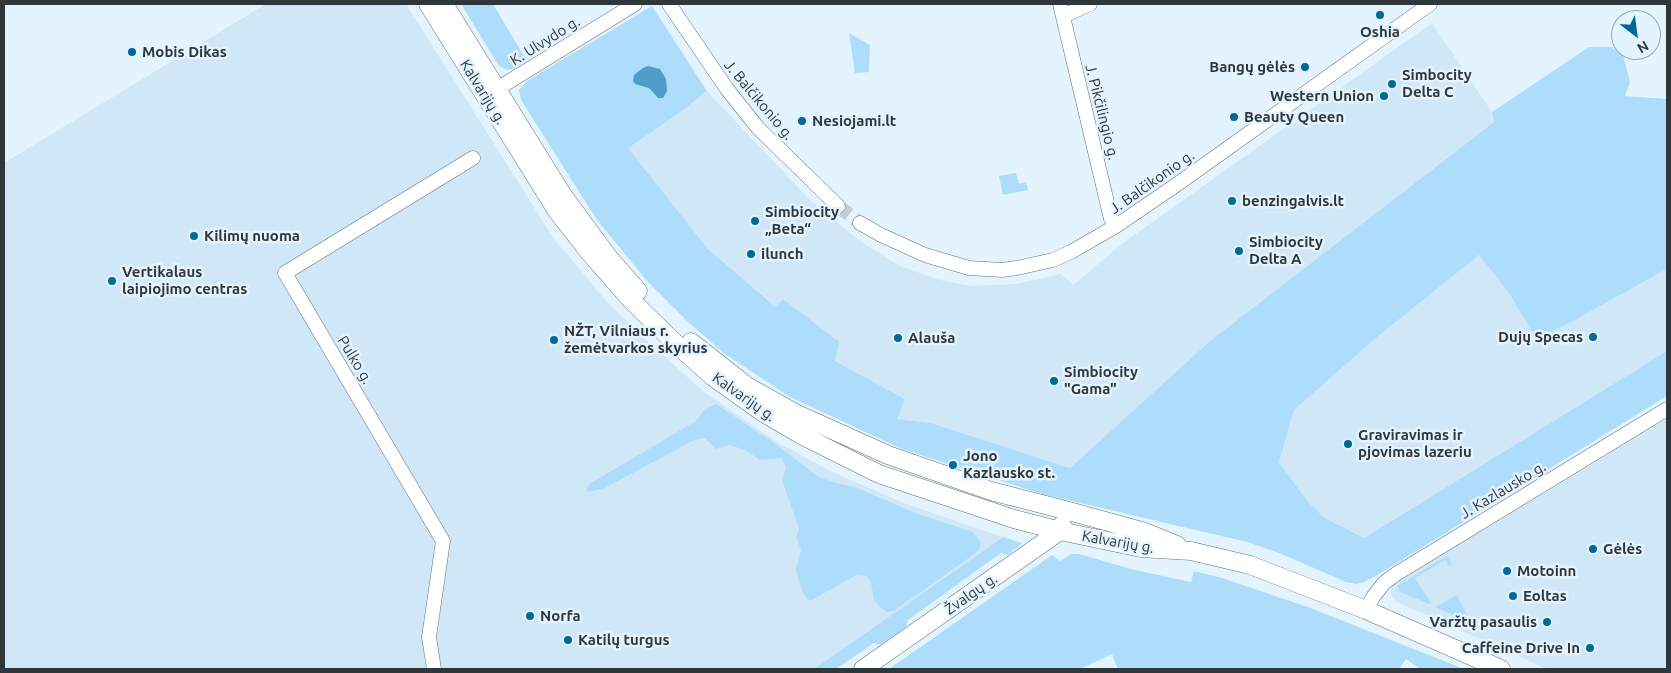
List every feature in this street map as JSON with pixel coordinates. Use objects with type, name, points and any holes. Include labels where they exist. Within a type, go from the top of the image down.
[{"type":"main road","name":"Kalvarijų g.","points":[[428,4],[557,211],[599,265],[631,300],[713,377],[762,412],[803,436],[879,474],[1006,516],[1060,531],[1141,548],[1191,551]]},
{"type":"main road","name":"Kalvarijų g.","points":[[444,4],[562,194],[609,258],[633,286],[689,341],[747,386],[797,414],[888,455],[991,492],[1145,532],[1191,551],[1250,565],[1366,610],[1501,669]]},
{"type":"main road","points":[[879,474],[888,455]]},
{"type":"main road","points":[[1060,531],[1065,510]]},
{"type":"main road","name":"Žvalgų g.","points":[[864,669],[1060,531]]},
{"type":"street","name":"K. Ulvydo g.","points":[[497,89],[635,4]]},
{"type":"street","name":"J. Balčikonio g.","points":[[669,4],[727,89],[758,128],[838,206]]},
{"type":"street","points":[[1061,10],[1090,4]]},
{"type":"street","name":"J. Balčikonio g.","points":[[860,223],[880,235],[925,256],[969,268],[1002,270],[1053,260],[1072,252],[1116,226],[1430,4]]},
{"type":"street","name":"J. Pikčilingio g.","points":[[1061,10],[1111,219],[1116,226]]},
{"type":"street","name":"Pulko g.","points":[[434,669],[429,637],[443,540],[285,273],[473,158]]},
{"type":"street","name":"J. Kazlausko g.","points":[[1366,610],[1384,583],[1396,574],[1667,409]]},
{"type":"shaded area","points":[[266,4],[406,4],[554,239],[607,302],[704,392],[777,442],[830,471],[906,504],[1003,537],[814,669],[4,669],[4,163]]},
{"type":"shaded area","points":[[461,4],[493,4],[527,61],[514,69],[507,70],[499,66]]},
{"type":"shaded area","points":[[652,6],[707,91],[685,109],[628,148],[708,249],[776,307],[783,299],[839,342],[835,361],[905,399],[897,419],[931,423],[1070,468],[1210,341],[1494,122],[1492,112],[1589,47],[1611,47],[1611,60],[1624,60],[1630,82],[1625,96],[1667,99],[1667,269],[1564,326],[1536,339],[1509,293],[1479,255],[1376,338],[1294,410],[1279,462],[1308,502],[1325,518],[1364,538],[1667,351],[1667,396],[1379,574],[1356,584],[1346,582],[1279,553],[1247,542],[1042,494],[902,449],[790,397],[725,354],[688,322],[648,282],[597,220],[521,100],[519,90],[527,81]]},
{"type":"shaded area","points":[[1432,23],[1492,112],[1494,122],[1210,341],[1070,468],[931,423],[897,419],[905,399],[835,361],[784,299],[777,307],[708,249],[627,148],[685,109],[707,91],[810,200],[864,244],[900,266],[940,280],[971,286],[1016,284],[1061,274],[1073,285],[1123,243]]},
{"type":"shaded area","points":[[849,33],[870,45],[869,72],[855,73]]},
{"type":"shaded area","points":[[648,66],[660,69],[666,79],[667,91],[663,98],[658,98],[649,88],[635,84],[633,81],[634,75]]},
{"type":"shaded area","points":[[1016,173],[1019,184],[1026,182],[1028,190],[1003,195],[999,176]]},
{"type":"shaded area","points":[[1479,255],[1509,293],[1536,339],[1564,326],[1667,269],[1667,351],[1364,538],[1325,518],[1308,502],[1279,462],[1294,410],[1376,338]]},
{"type":"shaded area","points":[[716,404],[777,445],[819,477],[857,488],[918,514],[973,532],[981,542],[980,548],[976,553],[894,611],[887,612],[874,600],[871,582],[867,576],[856,575],[812,600],[808,600],[799,582],[796,569],[801,549],[796,537],[799,529],[782,480],[786,467],[782,458],[760,460],[747,451],[730,445],[716,449],[705,438],[694,440],[605,488],[587,492],[587,487],[591,483],[696,421],[705,409]]},
{"type":"shaded area","points":[[1667,419],[1667,669],[1547,669],[1397,602],[1393,598],[1391,588],[1394,584]]},
{"type":"shaded area","points":[[1003,537],[1022,543],[1008,555],[1001,553],[908,620],[906,627],[880,645],[874,643],[836,669],[814,669]]},
{"type":"shaded area","points":[[1071,554],[1079,554],[1131,569],[1191,582],[1194,571],[1222,578],[1308,607],[1462,669],[1420,669],[1406,659],[1399,669],[1118,669],[1112,654],[1080,669],[889,669],[1052,555],[1060,561]]},
{"type":"shaded area","points":[[1447,556],[1452,564],[1449,566],[1445,560],[1415,578],[1432,605],[1400,592],[1397,586]]},
{"type":"shaded area","points":[[1457,595],[1467,615],[1462,619],[1435,607]]},
{"type":"tunnel","points":[[838,206],[860,223]]},
{"type":"place","name":"Oshia","points":[[1380,15]]},
{"type":"place","name":"Mobis Dikas","points":[[132,52]]},
{"type":"place","name":"Bangų gėlės","points":[[1305,67]]},
{"type":"place","name":"Simbocity Delta C","points":[[1392,84]]},
{"type":"place","name":"Western Union","points":[[1384,96]]},
{"type":"place","name":"Beauty Queen","points":[[1234,117]]},
{"type":"place","name":"Nesiojami.lt","points":[[802,121]]},
{"type":"place","name":"benzingalvis.lt","points":[[1232,201]]},
{"type":"place","name":"Simbiocity „Beta“","points":[[755,221]]},
{"type":"place","name":"Kilimų nuoma","points":[[194,236]]},
{"type":"place","name":"Simbiocity Delta A","points":[[1239,251]]},
{"type":"place","name":"ilunch","points":[[751,254]]},
{"type":"place","name":"Vertikalaus laipiojimo centras","points":[[112,281]]},
{"type":"place","name":"Dujų Specas","points":[[1593,337]]},
{"type":"place","name":"Alauša","points":[[898,338]]},
{"type":"place","name":"NŽT, Vilniaus r. žemėtvarkos skyrius","points":[[554,340]]},
{"type":"place","name":"Simbiocity \"Gama\"","points":[[1054,381]]},
{"type":"place","name":"Graviravimas ir pjovimas lazeriu","points":[[1348,444]]},
{"type":"place","name":"Jono Kazlausko st.","points":[[953,465]]},
{"type":"place","name":"Gėlės","points":[[1593,549]]},
{"type":"place","name":"Motoinn","points":[[1507,571]]},
{"type":"place","name":"Eoltas","points":[[1513,596]]},
{"type":"place","name":"Norfa","points":[[530,616]]},
{"type":"place","name":"Varžtų pasaulis","points":[[1547,622]]},
{"type":"place","name":"Katilų turgus","points":[[568,640]]},
{"type":"place","name":"Caffeine Drive In","points":[[1590,648]]}]
